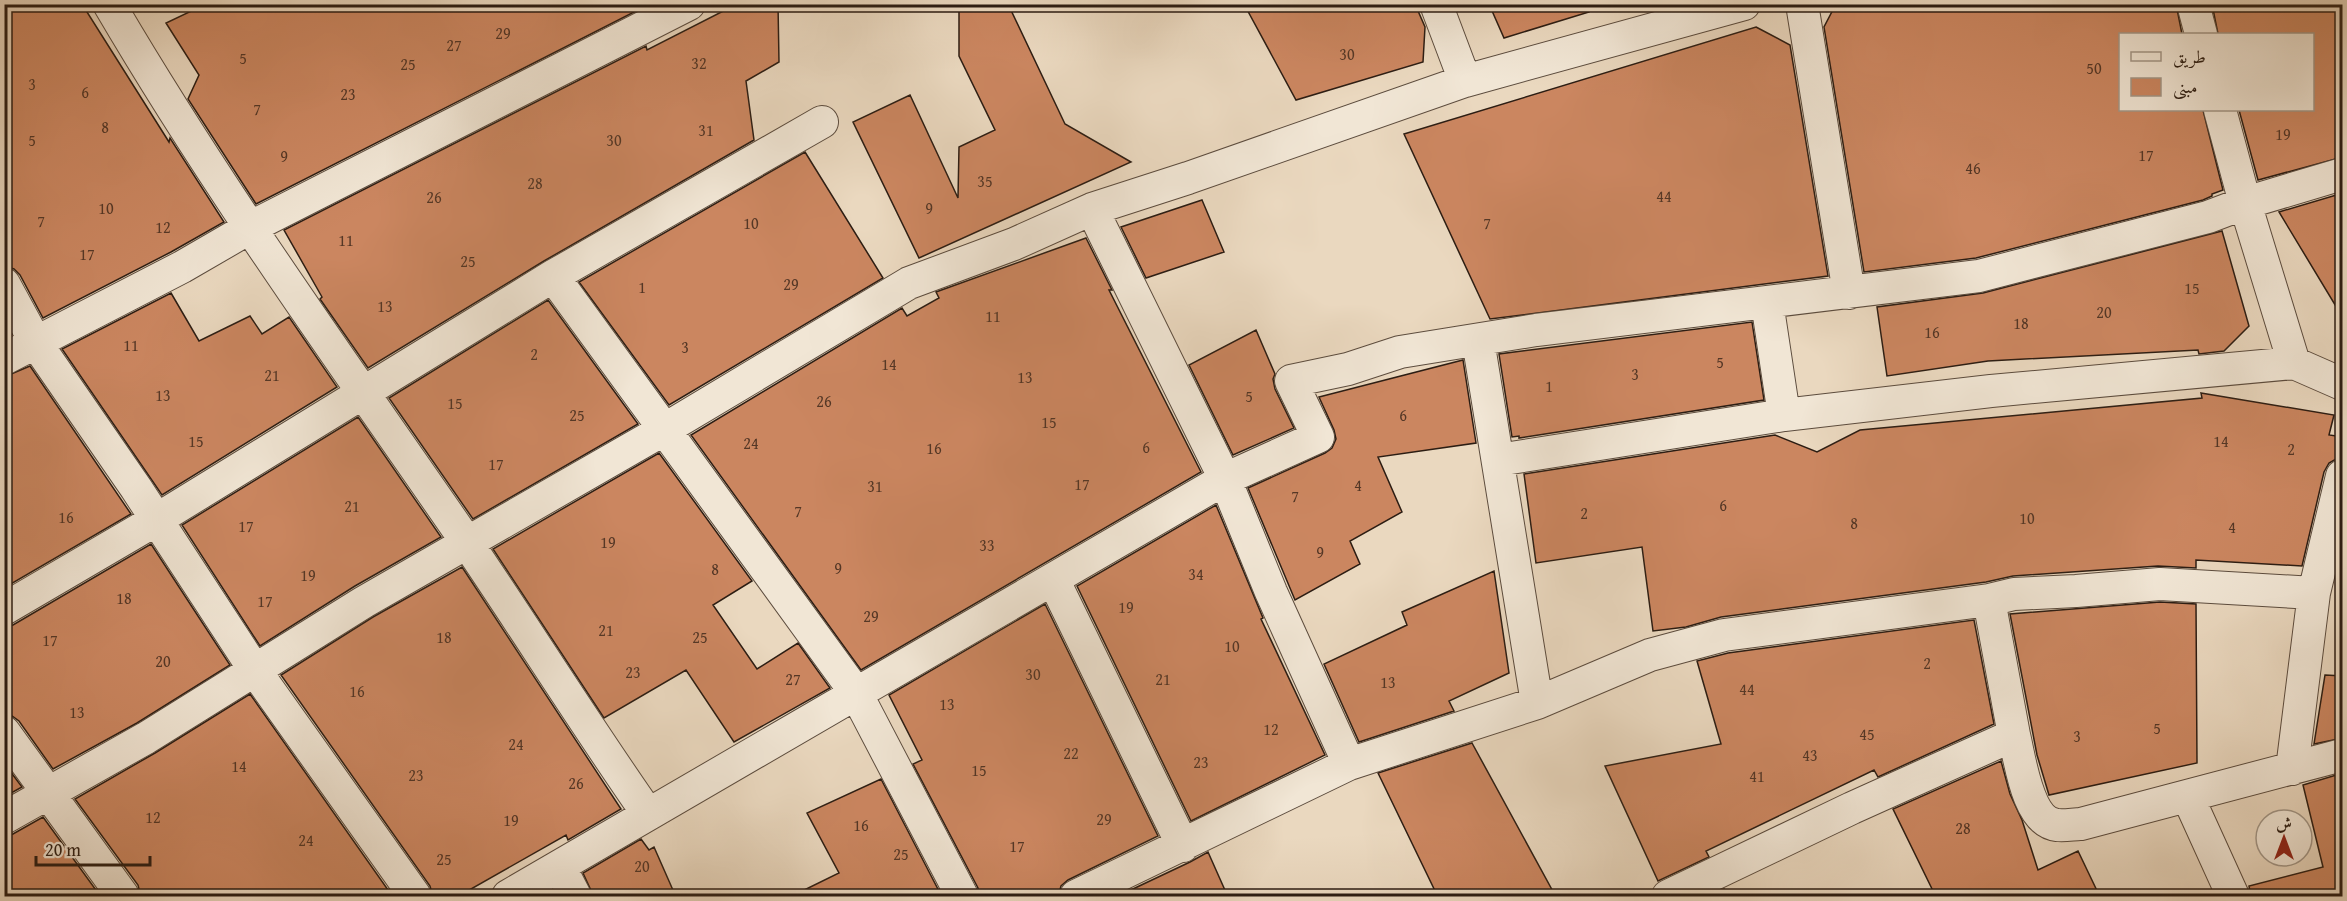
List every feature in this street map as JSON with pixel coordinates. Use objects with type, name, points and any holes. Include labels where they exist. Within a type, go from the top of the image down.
[{"type":"street","points":[[109,4],[190,138],[280,274],[467,544],[648,813]]},
{"type":"street","points":[[4,358],[182,267],[251,227],[689,4]]},
{"type":"street","points":[[1436,4],[1465,81]]},
{"type":"street","points":[[4,818],[49,795],[146,738],[364,602],[665,429],[909,283],[1014,244],[1092,209],[1188,178],[1465,81],[1744,4]]},
{"type":"street","points":[[1802,4],[1849,293]]},
{"type":"street","points":[[2193,4],[2201,33]]},
{"type":"street","points":[[2220,111],[2245,203],[2294,363]]},
{"type":"street","points":[[4,609],[156,520],[553,276],[822,122]]},
{"type":"street","points":[[508,897],[648,813],[1225,479],[1318,437],[1291,381],[1348,369],[1400,352],[1536,330],[1978,276],[2156,228],[2208,217],[2245,203],[2343,174]]},
{"type":"street","points":[[1092,209],[1225,479],[1271,592],[1349,764]]},
{"type":"street","points":[[553,276],[856,693],[962,897]]},
{"type":"street","points":[[4,284],[36,343],[254,669],[416,897]]},
{"type":"street","points":[[1767,302],[1784,415]]},
{"type":"street","points":[[1478,340],[1537,703]]},
{"type":"street","points":[[1498,460],[1784,415],[1991,391],[2294,363],[2343,384]]},
{"type":"street","points":[[2292,769],[2314,593],[2343,476]]},
{"type":"street","points":[[1053,579],[1184,846]]},
{"type":"street","points":[[1076,897],[1349,764],[1537,703],[1650,655],[1724,635],[1989,600],[2014,594],[2160,584],[2314,593]]},
{"type":"street","points":[[1989,600],[2014,735],[2029,797],[2039,813],[2056,825],[2081,824],[2343,755]]},
{"type":"street","points":[[4,732],[123,897]]},
{"type":"street","points":[[1668,897],[1852,808],[2014,735]]},
{"type":"street","points":[[2188,796],[2228,895]]},
{"type":"street","points":[[560,867],[575,897]]},
{"type":"building","points":[[4,4],[82,4],[169,142],[170,138],[224,222],[43,318],[20,275],[14,269],[4,266]]},
{"type":"building","points":[[206,4],[642,4],[642,8],[256,204],[188,99],[199,75],[166,23]]},
{"type":"building","points":[[737,4],[778,4],[779,62],[746,81],[754,140],[544,261],[368,368],[320,299],[322,297],[284,230],[646,46],[647,50]]},
{"type":"building","points":[[959,4],[1008,4],[1065,124],[1131,162],[919,258],[853,122],[910,95],[958,198],[959,147],[995,130],[959,56]]},
{"type":"building","points":[[1244,4],[1415,4],[1425,27],[1423,62],[1296,100]]},
{"type":"building","points":[[1489,4],[1588,4],[1589,12],[1504,38]]},
{"type":"building","points":[[1836,4],[2176,4],[2182,33],[2119,33],[2119,111],[2203,111],[2223,190],[2203,200],[1976,258],[1864,272],[1824,27]]},
{"type":"building","points":[[2212,4],[2343,4],[2343,157],[2258,180],[2239,111],[2314,111],[2314,33],[2218,33]]},
{"type":"building","points":[[1756,27],[1790,45],[1828,276],[1490,319],[1404,134]]},
{"type":"building","points":[[805,152],[883,278],[669,405],[579,282]]},
{"type":"building","points":[[2343,193],[2343,318],[2279,212]]},
{"type":"building","points":[[1202,200],[1224,252],[1146,278],[1121,227]]},
{"type":"building","points":[[2222,231],[2249,326],[2224,351],[2199,354],[2198,350],[1988,361],[1887,376],[1877,307],[1983,293]]},
{"type":"building","points":[[1086,238],[1112,290],[1109,290],[1201,472],[861,670],[691,435],[902,308],[907,316],[939,298],[936,292]]},
{"type":"building","points":[[171,293],[199,341],[250,316],[262,334],[289,317],[337,387],[162,495],[62,349]]},
{"type":"building","points":[[548,300],[638,424],[473,519],[389,398]]},
{"type":"building","points":[[1752,322],[1764,400],[1519,438],[1519,436],[1512,437],[1499,354]]},
{"type":"building","points":[[1256,330],[1275,374],[1273,379],[1275,389],[1294,428],[1233,455],[1189,365]]},
{"type":"building","points":[[1463,360],[1476,443],[1378,457],[1402,512],[1350,541],[1360,564],[1295,600],[1248,488],[1332,448],[1336,439],[1334,430],[1319,397]]},
{"type":"building","points":[[30,366],[131,514],[4,588],[4,377]]},
{"type":"building","points":[[2201,393],[2334,415],[2329,435],[2343,437],[2343,459],[2336,459],[2329,463],[2324,472],[2302,566],[2196,560],[2196,568],[2158,566],[2013,576],[1986,582],[1721,617],[1686,627],[1653,631],[1642,547],[1536,563],[1524,474],[1775,435],[1817,452],[1860,430],[2202,398]]},
{"type":"building","points":[[358,417],[441,537],[355,586],[260,646],[182,525]]},
{"type":"building","points":[[659,453],[752,581],[713,605],[757,669],[798,643],[830,688],[734,742],[686,670],[604,718],[493,549]]},
{"type":"building","points":[[1216,505],[1263,618],[1261,619],[1325,755],[1191,821],[1077,586]]},
{"type":"building","points":[[151,544],[230,665],[137,723],[53,769],[19,721],[4,714],[4,627],[13,625]]},
{"type":"building","points":[[462,567],[621,809],[568,840],[566,835],[457,897],[433,897],[430,886],[281,675],[373,617]]},
{"type":"building","points":[[1494,571],[1509,673],[1449,701],[1454,711],[1359,742],[1324,664],[1407,625],[1402,612]]},
{"type":"building","points":[[2160,602],[2196,604],[2197,763],[2049,795],[2037,755],[2010,614]]},
{"type":"building","points":[[1045,604],[1158,836],[1068,880],[1061,886],[1058,897],[980,897],[978,888],[913,764],[922,760],[889,695]]},
{"type":"building","points":[[1974,620],[1994,724],[1878,777],[1874,770],[1706,851],[1709,857],[1658,881],[1605,766],[1721,744],[1697,661],[1728,653]]},
{"type":"building","points":[[2325,675],[2343,676],[2343,738],[2314,744]]},
{"type":"building","points":[[250,694],[393,897],[141,897],[138,885],[75,799]]},
{"type":"building","points":[[1472,743],[1556,897],[1438,897],[1378,773]]},
{"type":"building","points":[[2001,761],[2010,794],[2022,820],[2038,870],[2078,851],[2100,897],[1936,897],[1893,809]]},
{"type":"building","points":[[4,763],[22,787],[4,797]]},
{"type":"building","points":[[2343,773],[2343,897],[2251,897],[2249,886],[2323,867],[2314,830],[2314,808],[2309,808],[2303,785]]},
{"type":"building","points":[[881,779],[942,897],[790,897],[839,873],[807,813]]},
{"type":"building","points":[[43,817],[101,897],[4,897],[4,836],[13,834]]},
{"type":"building","points":[[641,839],[649,850],[654,847],[676,897],[594,897],[583,873]]},
{"type":"building","points":[[1208,852],[1228,897],[1116,897],[1190,862]]},
{"type":"building","points":[[1724,889],[1728,897],[1709,897]]}]
